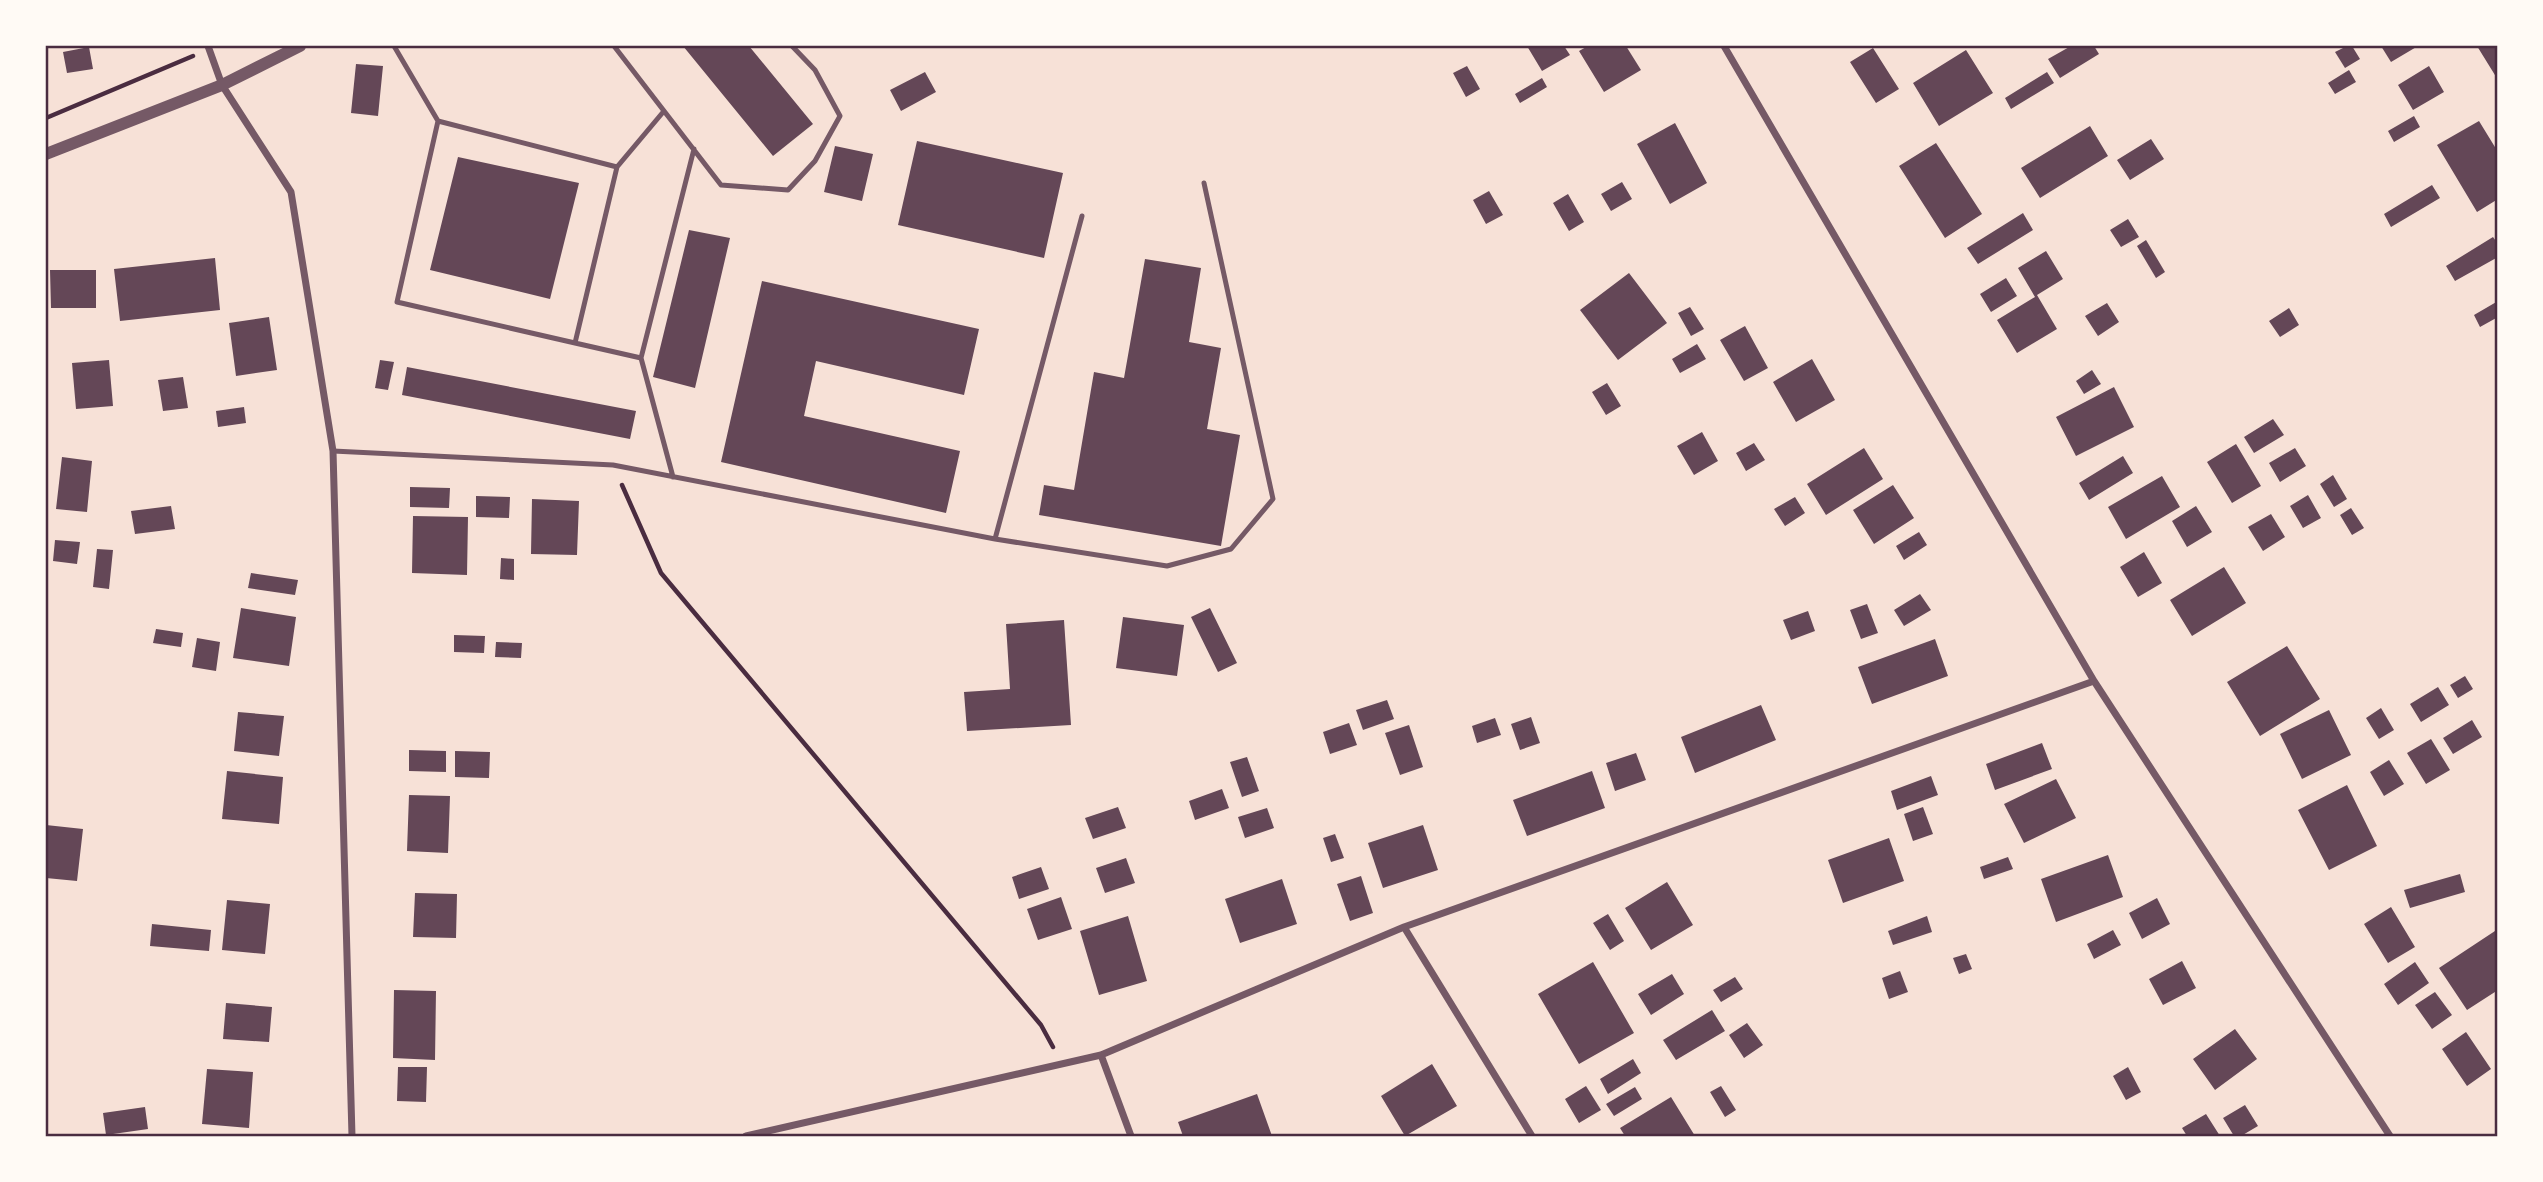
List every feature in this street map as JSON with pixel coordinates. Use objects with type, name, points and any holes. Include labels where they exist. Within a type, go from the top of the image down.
[{"type":"street","points":[[46,153],[222,85],[300,46]]},
{"type":"street","points":[[1724,46],[2094,681],[2390,1136]]},
{"type":"street","points":[[209,48],[222,85],[291,192],[333,451],[352,1136]]},
{"type":"street","points":[[746,1136],[1101,1055],[1404,927],[2094,681]]},
{"type":"street","points":[[1404,927],[1532,1136]]},
{"type":"street","points":[[1101,1055],[1131,1136]]},
{"type":"lane","points":[[394,46],[438,121],[397,302],[641,358]]},
{"type":"lane","points":[[614,46],[720,185],[789,190],[815,161],[840,116],[815,70],[792,46]]},
{"type":"lane","points":[[575,343],[617,167],[664,111]]},
{"type":"lane","points":[[438,121],[617,167]]},
{"type":"lane","points":[[673,477],[641,358],[694,149]]},
{"type":"lane","points":[[333,451],[613,466],[995,539],[1167,566],[1231,549],[1273,499],[1204,183]]},
{"type":"lane","points":[[995,539],[1082,216]]},
{"type":"path","points":[[46,118],[209,48]]},
{"type":"path","points":[[613,466],[661,573],[1041,1025],[1062,1063]]},
{"type":"building","points":[[683,46],[749,46],[813,124],[773,156]]},
{"type":"building","points":[[1527,46],[1564,46],[1570,55],[1542,71]]},
{"type":"building","points":[[1588,46],[1626,46],[1641,70],[1604,92],[1579,51]]},
{"type":"building","points":[[2071,46],[2094,46],[2099,54],[2060,78],[2048,59]]},
{"type":"building","points":[[2352,46],[2360,59],[2345,68],[2335,52]]},
{"type":"building","points":[[2381,46],[2418,46],[2391,62]]},
{"type":"building","points":[[2477,46],[2498,46],[2498,80]]},
{"type":"building","points":[[89,47],[93,69],[67,73],[63,52]]},
{"type":"building","points":[[1873,48],[1899,89],[1876,103],[1850,62]]},
{"type":"building","points":[[1966,50],[1993,93],[1939,126],[1913,83]]},
{"type":"building","points":[[356,64],[383,66],[378,116],[351,113]]},
{"type":"building","points":[[1467,66],[1480,89],[1466,97],[1453,73]]},
{"type":"building","points":[[2429,66],[2444,92],[2413,110],[2398,85]]},
{"type":"building","points":[[2349,70],[2356,82],[2335,94],[2328,83]]},
{"type":"building","points":[[925,72],[936,92],[901,111],[890,90]]},
{"type":"building","points":[[2047,72],[2054,83],[2011,109],[2005,98]]},
{"type":"building","points":[[1542,78],[1547,87],[1520,103],[1515,94]]},
{"type":"building","points":[[2414,116],[2420,127],[2394,142],[2388,131]]},
{"type":"building","points":[[2479,121],[2498,152],[2498,199],[2477,212],[2437,145]]},
{"type":"building","points":[[1675,123],[1707,183],[1670,204],[1637,144]]},
{"type":"building","points":[[2090,126],[2108,156],[2040,198],[2021,168]]},
{"type":"building","points":[[2151,139],[2164,159],[2130,180],[2117,160]]},
{"type":"building","points":[[917,141],[1063,173],[1044,258],[898,225]]},
{"type":"building","points":[[1936,143],[1982,214],[1945,238],[1899,166]]},
{"type":"building","points":[[835,146],[873,154],[862,201],[824,192]]},
{"type":"building","points":[[458,157],[579,183],[550,299],[430,270]]},
{"type":"building","points":[[1622,182],[1632,199],[1611,211],[1601,194]]},
{"type":"building","points":[[2432,185],[2440,198],[2391,227],[2384,214]]},
{"type":"building","points":[[1489,191],[1503,215],[1486,224],[1473,200]]},
{"type":"building","points":[[1568,194],[1584,222],[1569,231],[1553,203]]},
{"type":"building","points":[[2023,213],[2033,230],[1978,264],[1967,248]]},
{"type":"building","points":[[2128,219],[2139,237],[2121,247],[2110,230]]},
{"type":"building","points":[[689,230],[730,238],[695,388],[653,377]]},
{"type":"building","points":[[2493,237],[2498,244],[2498,257],[2455,281],[2446,266]]},
{"type":"building","points":[[2146,240],[2165,272],[2156,278],[2137,246]]},
{"type":"building","points":[[2046,251],[2063,279],[2037,295],[2057,329],[2017,353],[1997,320],[2035,297],[2018,268]]},
{"type":"building","points":[[215,258],[220,310],[120,321],[114,269]]},
{"type":"building","points":[[1145,259],[1201,268],[1189,342],[1221,348],[1207,429],[1240,435],[1221,546],[1039,515],[1044,485],[1074,490],[1094,372],[1124,378]]},
{"type":"building","points":[[50,270],[96,270],[96,308],[51,308]]},
{"type":"building","points":[[1629,273],[1667,323],[1618,360],[1580,310]]},
{"type":"building","points":[[2006,278],[2017,296],[1991,312],[1980,294]]},
{"type":"building","points":[[762,281],[979,329],[964,395],[816,361],[804,416],[960,451],[946,513],[721,462]]},
{"type":"building","points":[[2498,301],[2498,317],[2480,327],[2474,315]]},
{"type":"building","points":[[2107,303],[2119,322],[2098,336],[2085,316]]},
{"type":"building","points":[[1690,307],[1704,329],[1691,336],[1678,313]]},
{"type":"building","points":[[2289,308],[2299,325],[2280,337],[2269,321]]},
{"type":"building","points":[[269,317],[277,370],[236,376],[229,323]]},
{"type":"building","points":[[1745,326],[1768,368],[1744,381],[1720,340]]},
{"type":"building","points":[[1697,344],[1706,359],[1680,373],[1672,359]]},
{"type":"building","points":[[1812,359],[1835,400],[1796,422],[1773,382]]},
{"type":"building","points":[[109,360],[113,406],[76,409],[72,363]]},
{"type":"building","points":[[380,360],[394,362],[388,390],[375,388]]},
{"type":"building","points":[[407,367],[636,411],[630,439],[402,395]]},
{"type":"building","points":[[2092,370],[2101,384],[2084,394],[2076,381]]},
{"type":"building","points":[[183,377],[188,408],[163,411],[158,380]]},
{"type":"building","points":[[1607,383],[1621,406],[1606,415],[1592,392]]},
{"type":"building","points":[[2114,387],[2134,427],[2076,456],[2056,417]]},
{"type":"building","points":[[244,407],[246,423],[218,427],[216,411]]},
{"type":"building","points":[[2273,419],[2284,435],[2254,453],[2244,437]]},
{"type":"building","points":[[1702,432],[1718,461],[1694,475],[1677,446]]},
{"type":"building","points":[[1754,443],[1765,460],[1746,471],[1736,453]]},
{"type":"building","points":[[2236,444],[2261,486],[2232,503],[2207,462]]},
{"type":"building","points":[[1864,448],[1883,479],[1826,515],[1807,484]]},
{"type":"building","points":[[2295,448],[2306,466],[2280,482],[2269,463]]},
{"type":"building","points":[[2123,456],[2133,473],[2089,500],[2079,483]]},
{"type":"building","points":[[62,457],[92,461],[87,512],[56,509]]},
{"type":"building","points":[[2333,475],[2347,499],[2334,507],[2320,484]]},
{"type":"building","points":[[2162,476],[2180,507],[2126,539],[2108,507]]},
{"type":"building","points":[[1893,485],[1914,518],[1874,544],[1853,510]]},
{"type":"building","points":[[410,487],[450,488],[449,508],[410,507]]},
{"type":"building","points":[[2308,495],[2321,518],[2303,528],[2290,506]]},
{"type":"building","points":[[476,496],[510,497],[509,518],[476,517]]},
{"type":"building","points":[[1795,497],[1805,513],[1785,526],[1774,509]]},
{"type":"building","points":[[532,499],[579,501],[577,555],[531,554]]},
{"type":"building","points":[[171,506],[175,529],[135,534],[131,511]]},
{"type":"building","points":[[2196,506],[2212,532],[2187,547],[2172,521]]},
{"type":"building","points":[[2351,508],[2364,528],[2352,535],[2340,515]]},
{"type":"building","points":[[2271,514],[2285,537],[2263,551],[2248,527]]},
{"type":"building","points":[[413,516],[468,517],[467,575],[412,573]]},
{"type":"building","points":[[1919,532],[1927,545],[1904,560],[1896,546]]},
{"type":"building","points":[[55,540],[80,542],[77,564],[53,561]]},
{"type":"building","points":[[97,549],[113,550],[109,589],[93,587]]},
{"type":"building","points":[[2144,552],[2162,583],[2138,597],[2120,567]]},
{"type":"building","points":[[501,558],[514,559],[514,580],[500,579]]},
{"type":"building","points":[[2224,567],[2246,603],[2192,636],[2170,600]]},
{"type":"building","points":[[251,573],[298,580],[295,595],[248,588]]},
{"type":"building","points":[[1920,594],[1931,610],[1904,626],[1894,610]]},
{"type":"building","points":[[1867,604],[1878,633],[1861,639],[1850,610]]},
{"type":"building","points":[[241,608],[296,617],[289,666],[233,658]]},
{"type":"building","points":[[1210,608],[1237,663],[1218,672],[1191,617]]},
{"type":"building","points":[[1808,611],[1815,631],[1791,640],[1783,620]]},
{"type":"building","points":[[1123,617],[1184,625],[1177,676],[1116,668]]},
{"type":"building","points":[[1064,620],[1071,725],[967,731],[964,692],[1010,689],[1006,624]]},
{"type":"building","points":[[156,629],[183,633],[181,647],[153,643]]},
{"type":"building","points":[[454,635],[485,636],[484,653],[454,652]]},
{"type":"building","points":[[197,638],[220,642],[216,671],[192,667]]},
{"type":"building","points":[[1935,639],[1948,676],[1872,704],[1858,667]]},
{"type":"building","points":[[496,642],[522,643],[521,658],[495,657]]},
{"type":"building","points":[[2287,646],[2320,699],[2260,736],[2227,682]]},
{"type":"building","points":[[2465,676],[2473,689],[2458,698],[2450,685]]},
{"type":"building","points":[[2438,687],[2449,705],[2421,722],[2410,704]]},
{"type":"building","points":[[1387,700],[1394,719],[1363,730],[1356,710]]},
{"type":"building","points":[[1761,705],[1776,740],[1695,773],[1681,737]]},
{"type":"building","points":[[2381,708],[2394,730],[2379,739],[2366,718]]},
{"type":"building","points":[[2329,710],[2351,755],[2302,779],[2280,734]]},
{"type":"building","points":[[238,712],[284,716],[279,756],[234,751]]},
{"type":"building","points":[[1531,717],[1540,743],[1520,750],[1511,724]]},
{"type":"building","points":[[1495,718],[1501,735],[1477,743],[1472,726]]},
{"type":"building","points":[[2472,720],[2482,737],[2453,754],[2443,738]]},
{"type":"building","points":[[1349,723],[1357,745],[1330,754],[1323,732]]},
{"type":"building","points":[[1409,725],[1423,767],[1400,775],[1385,733]]},
{"type":"building","points":[[2431,739],[2450,770],[2426,784],[2407,753]]},
{"type":"building","points":[[2042,743],[2052,769],[1995,790],[1986,764]]},
{"type":"building","points":[[409,750],[446,751],[446,772],[409,771]]},
{"type":"building","points":[[455,751],[490,752],[489,778],[455,777]]},
{"type":"building","points":[[1636,753],[1646,780],[1615,791],[1606,763]]},
{"type":"building","points":[[1247,757],[1259,791],[1242,797],[1230,762]]},
{"type":"building","points":[[2389,760],[2404,784],[2384,796],[2370,772]]},
{"type":"building","points":[[227,771],[283,777],[279,824],[222,819]]},
{"type":"building","points":[[1592,771],[1605,808],[1527,836],[1513,800]]},
{"type":"building","points":[[1931,776],[1938,795],[1897,810],[1891,791]]},
{"type":"building","points":[[2056,779],[2076,818],[2024,843],[2004,804]]},
{"type":"building","points":[[2347,785],[2377,846],[2329,870],[2298,810]]},
{"type":"building","points":[[1222,789],[1229,808],[1195,820],[1189,801]]},
{"type":"building","points":[[409,795],[450,796],[448,853],[407,851]]},
{"type":"building","points":[[1118,807],[1126,828],[1093,839],[1085,818]]},
{"type":"building","points":[[1923,807],[1933,834],[1913,841],[1904,814]]},
{"type":"building","points":[[1267,808],[1274,828],[1245,838],[1238,817]]},
{"type":"building","points":[[46,825],[83,829],[77,881],[46,878]]},
{"type":"building","points":[[1423,825],[1438,870],[1383,888],[1368,843]]},
{"type":"building","points":[[1335,834],[1344,858],[1331,862],[1323,838]]},
{"type":"building","points":[[1889,838],[1904,881],[1843,903],[1828,860]]},
{"type":"building","points":[[2108,855],[2123,897],[2056,922],[2041,879]]},
{"type":"building","points":[[2008,857],[2013,869],[1984,879],[1980,867]]},
{"type":"building","points":[[1126,858],[1135,883],[1105,893],[1096,868]]},
{"type":"building","points":[[1041,867],[1049,889],[1019,899],[1012,877]]},
{"type":"building","points":[[2460,874],[2465,892],[2410,908],[2404,890]]},
{"type":"building","points":[[1361,876],[1373,913],[1350,921],[1337,884]]},
{"type":"building","points":[[1282,879],[1297,924],[1240,943],[1225,899]]},
{"type":"building","points":[[1667,882],[1693,925],[1651,950],[1625,908]]},
{"type":"building","points":[[415,893],[457,894],[456,938],[413,937]]},
{"type":"building","points":[[1061,897],[1072,929],[1038,940],[1027,909]]},
{"type":"building","points":[[2157,898],[2170,924],[2142,939],[2129,913]]},
{"type":"building","points":[[227,900],[270,904],[265,954],[222,950]]},
{"type":"building","points":[[2391,907],[2415,947],[2388,963],[2364,924]]},
{"type":"building","points":[[1608,914],[1624,941],[1610,950],[1593,923]]},
{"type":"building","points":[[1128,916],[1147,981],[1099,995],[1080,931]]},
{"type":"building","points":[[1927,916],[1932,932],[1893,945],[1888,931]]},
{"type":"building","points":[[152,924],[211,930],[209,951],[150,946]]},
{"type":"building","points":[[2498,929],[2498,990],[2467,1010],[2439,968]]},
{"type":"building","points":[[2113,930],[2121,945],[2094,959],[2087,944]]},
{"type":"building","points":[[1966,954],[1972,969],[1959,974],[1953,958]]},
{"type":"building","points":[[2182,961],[2196,988],[2163,1005],[2149,979]]},
{"type":"building","points":[[1593,962],[1634,1033],[1579,1064],[1538,994]]},
{"type":"building","points":[[2415,962],[2429,983],[2398,1005],[2384,984]]},
{"type":"building","points":[[1900,971],[1908,992],[1889,999],[1882,978]]},
{"type":"building","points":[[1672,974],[1684,994],[1651,1015],[1638,994]]},
{"type":"building","points":[[1735,977],[1743,989],[1721,1002],[1713,990]]},
{"type":"building","points":[[394,990],[436,991],[435,1060],[393,1058]]},
{"type":"building","points":[[2435,992],[2452,1015],[2432,1029],[2415,1005]]},
{"type":"building","points":[[226,1003],[272,1007],[269,1042],[223,1039]]},
{"type":"building","points":[[1712,1010],[1725,1031],[1676,1060],[1663,1040]]},
{"type":"building","points":[[1747,1023],[1763,1045],[1744,1058],[1729,1035]]},
{"type":"building","points":[[2235,1029],[2257,1059],[2215,1090],[2193,1059]]},
{"type":"building","points":[[2466,1032],[2491,1069],[2467,1086],[2442,1049]]},
{"type":"building","points":[[1633,1059],[1641,1073],[1608,1094],[1600,1079]]},
{"type":"building","points":[[1432,1064],[1457,1106],[1405,1136],[1381,1096]]},
{"type":"building","points":[[398,1067],[427,1067],[426,1102],[397,1101]]},
{"type":"building","points":[[2128,1067],[2141,1092],[2126,1100],[2113,1076]]},
{"type":"building","points":[[207,1069],[253,1072],[249,1128],[202,1124]]},
{"type":"building","points":[[1586,1086],[1601,1110],[1579,1123],[1565,1099]]},
{"type":"building","points":[[1721,1086],[1736,1110],[1725,1117],[1710,1092]]},
{"type":"building","points":[[1635,1087],[1642,1099],[1614,1116],[1606,1104]]},
{"type":"building","points":[[1257,1094],[1272,1136],[1183,1136],[1178,1122]]},
{"type":"building","points":[[1671,1097],[1695,1136],[1625,1136],[1620,1128]]},
{"type":"building","points":[[2245,1105],[2258,1126],[2241,1136],[2234,1136],[2223,1118]]},
{"type":"building","points":[[145,1107],[148,1129],[106,1135],[103,1113]]},
{"type":"building","points":[[2206,1114],[2220,1136],[2187,1136],[2182,1128]]}]
